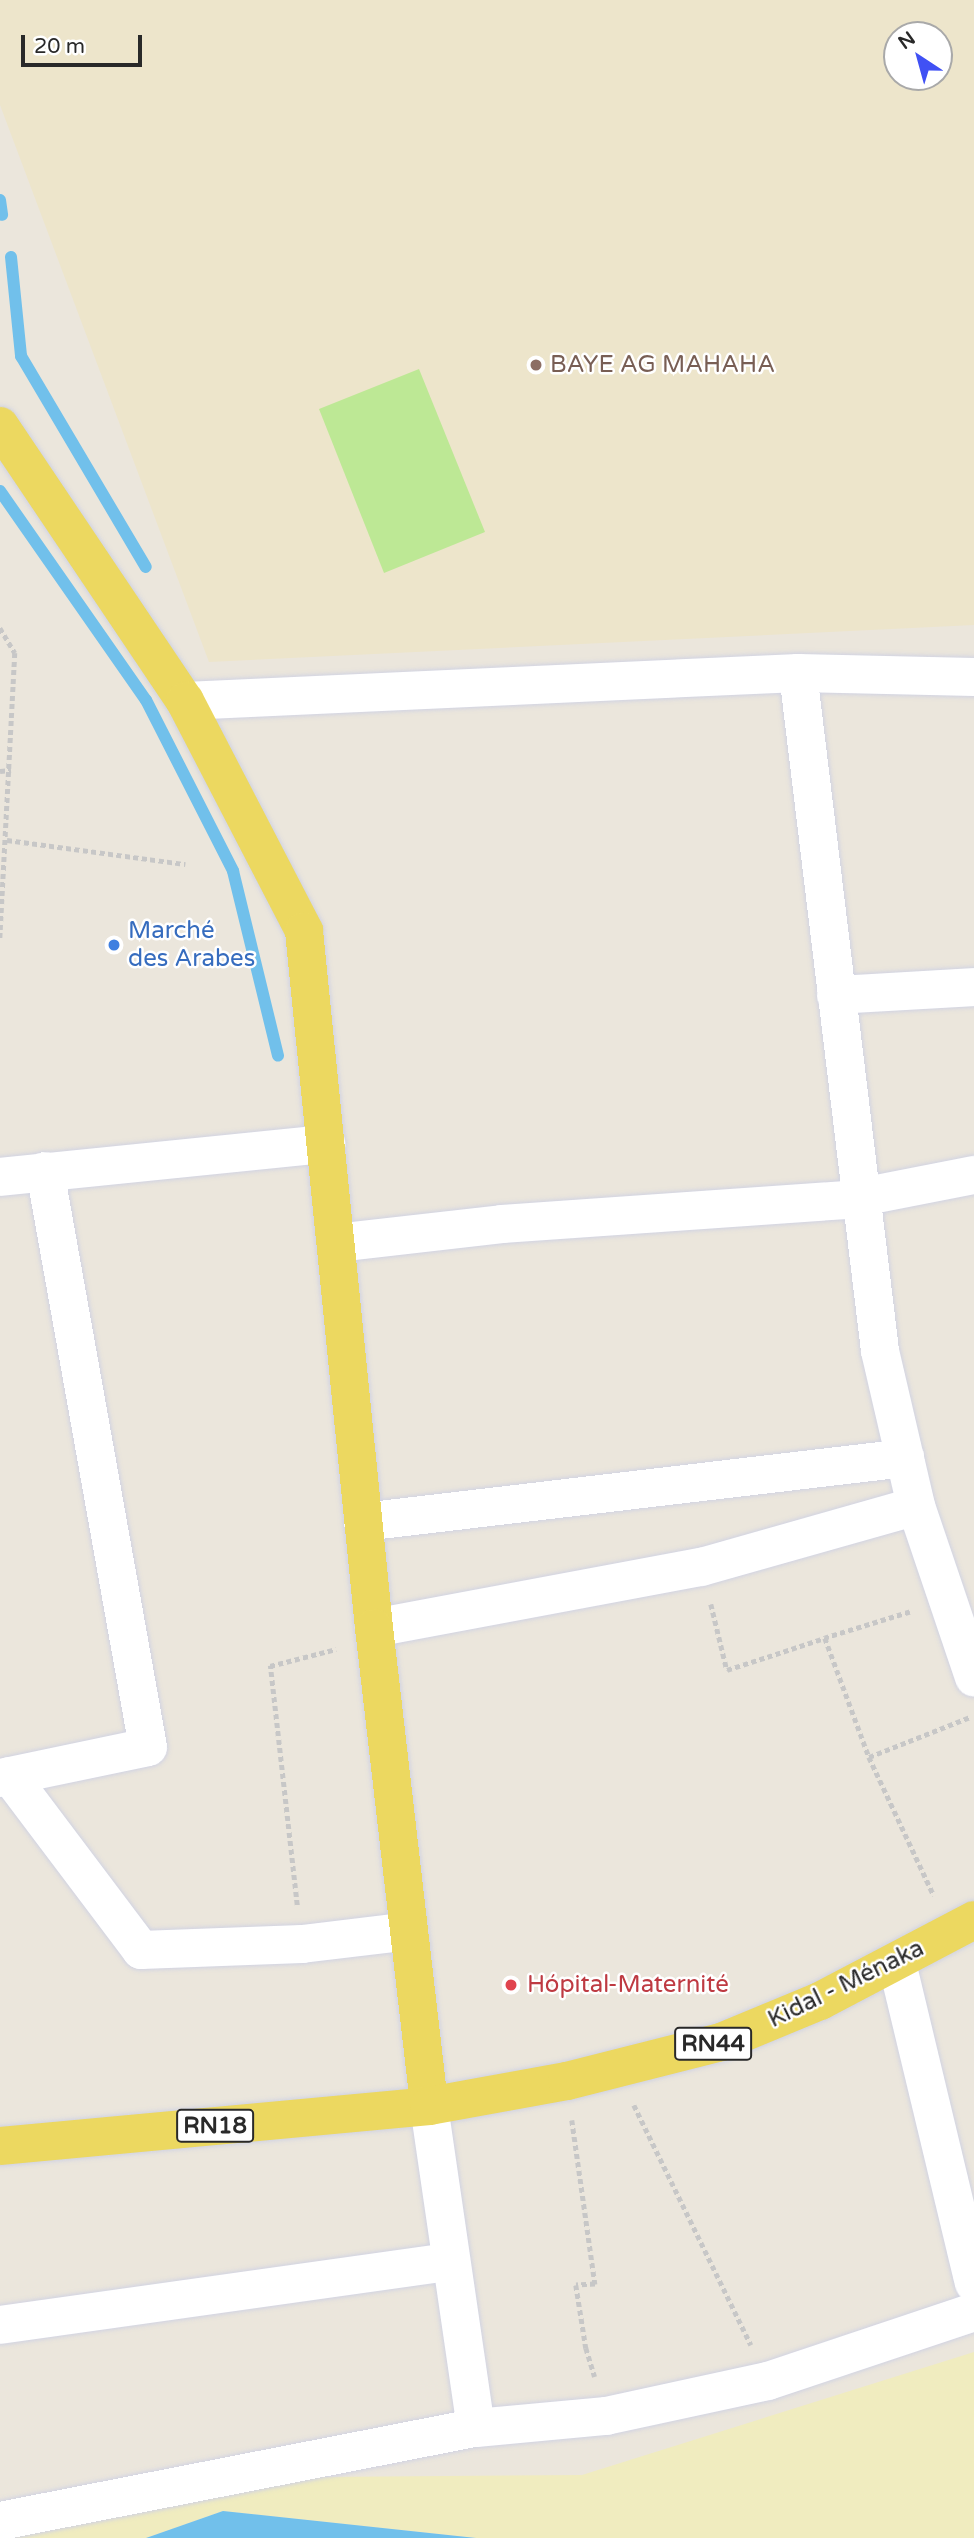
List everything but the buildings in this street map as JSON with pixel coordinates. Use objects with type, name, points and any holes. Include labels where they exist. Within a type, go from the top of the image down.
[{"type":"main road","points":[[0,426],[185,701],[304,931],[363,1522],[429,2106]]},
{"type":"main road","name":"Kidal - Ménaka","points":[[429,2106],[567,2081],[721,2042],[820,2001],[897,1963],[962,1926]]},
{"type":"main road","name":"RN18","points":[[0,2146],[429,2106]]},
{"type":"street","points":[[185,701],[798,673],[974,677]]},
{"type":"street","points":[[798,673],[880,1350],[916,1506],[946,1601],[974,1677]]},
{"type":"street","points":[[836,995],[974,987]]},
{"type":"street","points":[[0,1177],[326,1144]]},
{"type":"street","points":[[45,1171],[148,1747],[5,1777],[141,1950],[302,1944],[409,1931]]},
{"type":"street","points":[[335,1243],[502,1224],[860,1198],[974,1175]]},
{"type":"street","points":[[363,1522],[905,1458]]},
{"type":"street","points":[[375,1633],[701,1567],[916,1506]]},
{"type":"street","points":[[897,1963],[974,2283]]},
{"type":"street","points":[[429,2106],[476,2428]]},
{"type":"street","points":[[0,2325],[452,2262]]},
{"type":"street","points":[[0,2521],[476,2428],[606,2416],[768,2381],[974,2312]]},
{"type":"path","points":[[0,628],[15,653],[0,941]]},
{"type":"path","points":[[0,771],[11,769]]},
{"type":"path","points":[[7,840],[185,864]]},
{"type":"path","points":[[701,1567],[727,1670],[946,1601]]},
{"type":"path","points":[[302,1944],[270,1666],[375,1633]]},
{"type":"path","points":[[825,1638],[869,1757],[962,1926]]},
{"type":"path","points":[[869,1757],[974,1716]]},
{"type":"path","points":[[616,2069],[768,2381]]},
{"type":"path","points":[[567,2081],[595,2284],[576,2285],[586,2348],[606,2416]]},
{"type":"shaded area","name":"BAYE AG MAHAHA","points":[[0,0],[974,0],[974,625],[209,662],[0,105]]},
{"type":"sand","points":[[974,2352],[974,2538],[476,2538],[223,2511],[146,2538],[0,2538],[201,2478],[582,2475]]},
{"type":"green space","points":[[419,369],[485,532],[384,573],[319,409]]},
{"type":"water","points":[[223,2511],[476,2538],[146,2538]]},
{"type":"waterway","points":[[0,200],[2,215]]},
{"type":"waterway","points":[[11,257],[21,356],[146,567]]},
{"type":"waterway","points":[[0,491],[146,700],[233,871],[278,1056]]},
{"type":"place","name":"BAYE AG MAHAHA","points":[[536,365]]},
{"type":"place","name":"Marché des Arabes","points":[[114,945]]},
{"type":"place","name":"Hópital-Maternité","points":[[511,1985]]}]
